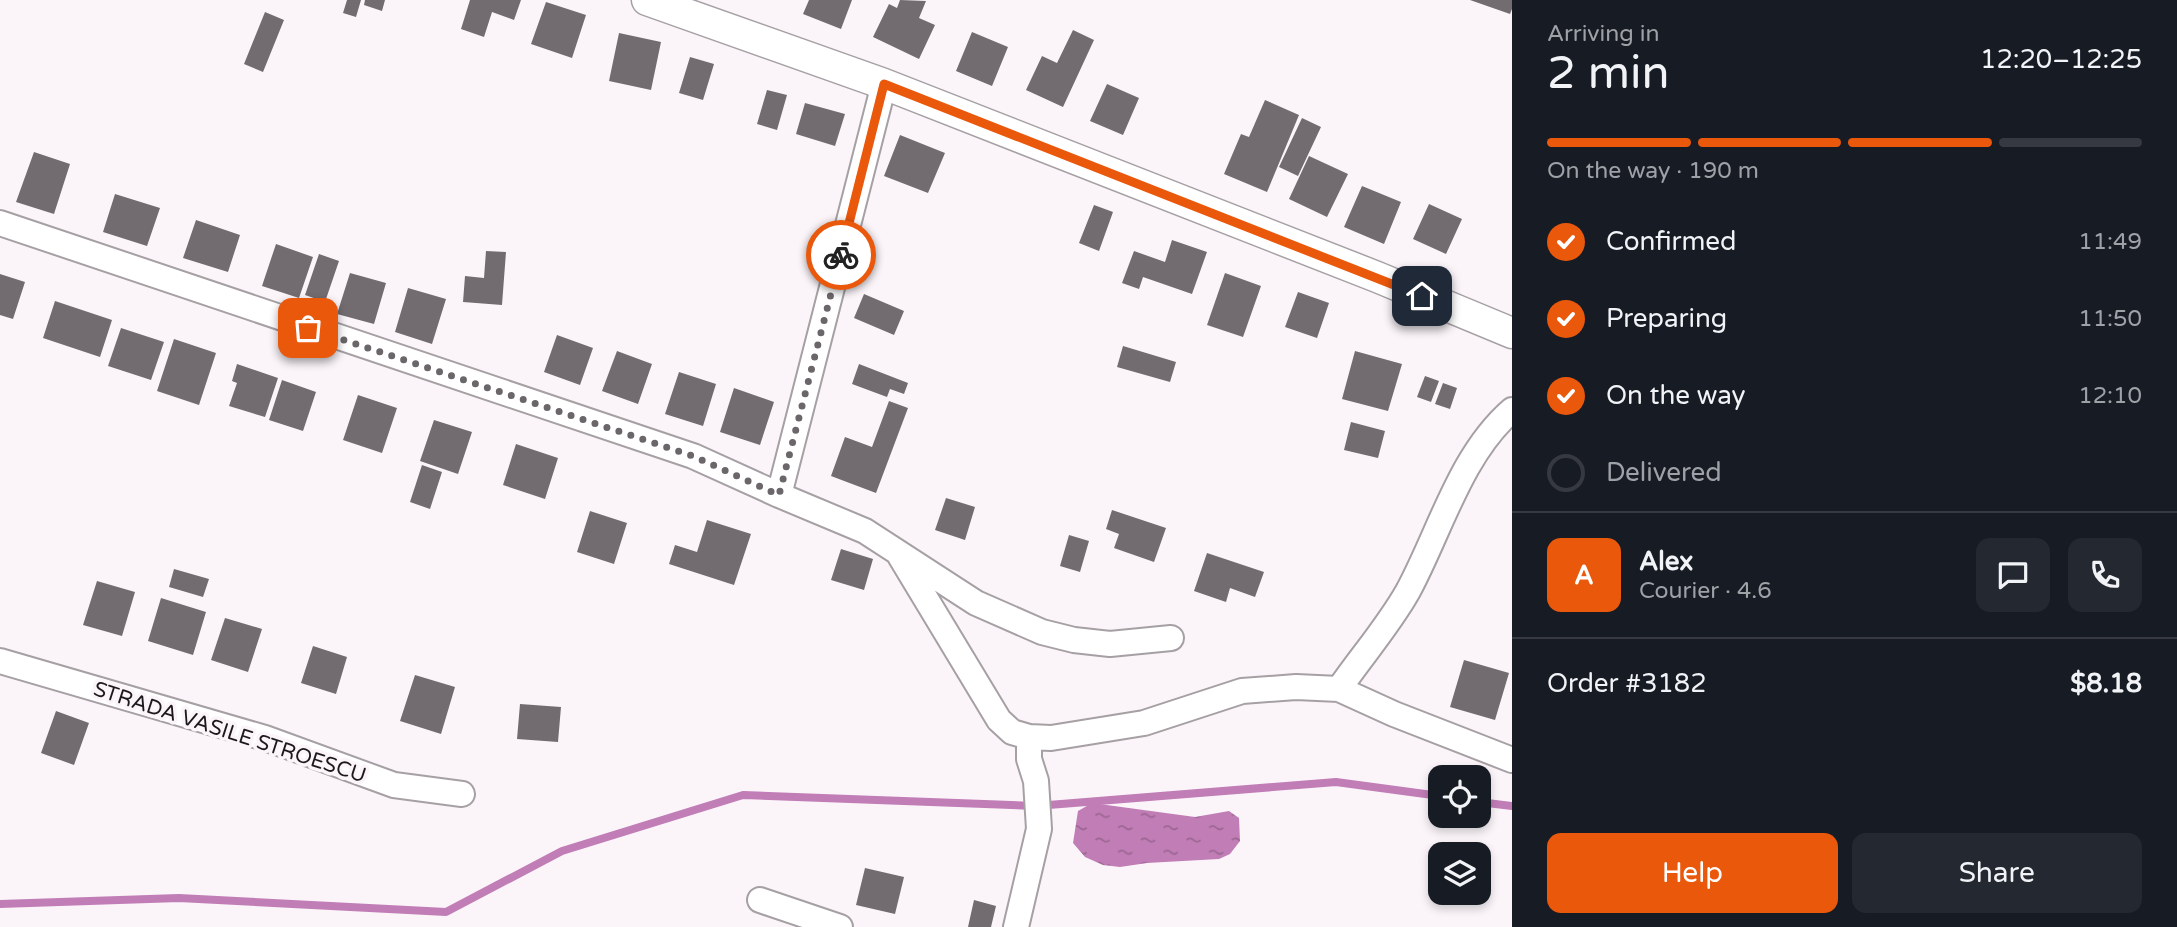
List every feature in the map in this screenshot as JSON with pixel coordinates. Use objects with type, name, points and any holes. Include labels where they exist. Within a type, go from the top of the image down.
[{"type":"street","points":[[648,0],[884,84],[1377,277],[1512,333]]},
{"type":"street","points":[[779,495],[884,84]]},
{"type":"street","points":[[0,223],[680,452],[866,531],[976,603],[1042,632],[1074,640],[1110,644],[1171,638]]},
{"type":"street","points":[[1339,689],[1407,593],[1474,456],[1493,426],[1512,410]]},
{"type":"street","points":[[898,552],[999,720],[1012,732],[1029,737],[1051,738],[1144,723],[1242,691],[1296,687],[1339,689],[1394,714],[1512,760]]},
{"type":"street","name":"STRADA VASILE STROESCU","points":[[0,661],[265,738],[394,785],[462,794]]},
{"type":"street","points":[[1016,927],[1039,829],[1036,781],[1029,759],[1029,737]]},
{"type":"street","points":[[760,900],[840,927]]},
{"type":"water","points":[[1092,803],[1195,817],[1229,811],[1239,818],[1240,841],[1230,854],[1219,859],[1120,867],[1103,865],[1085,857],[1073,843],[1078,811]]},
{"type":"building","points":[[347,0],[361,0],[356,17],[343,13]]},
{"type":"building","points":[[365,0],[385,0],[382,11],[364,5]]},
{"type":"building","points":[[470,0],[521,0],[514,20],[492,12],[484,37],[461,29]]},
{"type":"building","points":[[809,0],[852,0],[841,29],[803,14]]},
{"type":"building","points":[[900,0],[926,1],[919,18],[935,25],[919,59],[873,37],[889,4],[897,8]]},
{"type":"building","points":[[1470,0],[1512,0],[1512,9],[1510,14]]},
{"type":"building","points":[[546,2],[586,15],[572,58],[531,44]]},
{"type":"building","points":[[265,12],[284,20],[263,72],[244,64]]},
{"type":"building","points":[[1073,30],[1094,40],[1063,107],[1026,90],[1042,56],[1057,63]]},
{"type":"building","points":[[972,32],[1008,47],[992,86],[956,71]]},
{"type":"building","points":[[619,33],[661,42],[651,90],[609,81]]},
{"type":"building","points":[[690,57],[714,64],[703,100],[679,93]]},
{"type":"building","points":[[1107,84],[1139,98],[1123,135],[1090,121]]},
{"type":"building","points":[[767,90],[787,95],[777,130],[757,124]]},
{"type":"building","points":[[1265,100],[1299,115],[1267,192],[1224,174],[1241,134],[1249,137]]},
{"type":"building","points":[[805,103],[845,114],[835,146],[796,134]]},
{"type":"building","points":[[1302,118],[1321,127],[1298,176],[1279,167]]},
{"type":"building","points":[[900,135],[945,153],[928,193],[884,176]]},
{"type":"building","points":[[34,152],[70,164],[54,214],[16,202]]},
{"type":"building","points":[[1309,156],[1348,174],[1327,217],[1289,199]]},
{"type":"building","points":[[1362,186],[1401,202],[1384,244],[1344,227]]},
{"type":"building","points":[[115,194],[160,208],[147,246],[103,232]]},
{"type":"building","points":[[1429,204],[1462,219],[1446,254],[1413,239]]},
{"type":"building","points":[[1094,205],[1113,212],[1099,251],[1079,243]]},
{"type":"building","points":[[196,220],[240,235],[228,272],[183,258]]},
{"type":"building","points":[[1172,240],[1207,252],[1192,294],[1143,277],[1139,289],[1122,283],[1134,251],[1165,262]]},
{"type":"building","points":[[276,244],[313,257],[299,298],[262,286]]},
{"type":"building","points":[[486,251],[506,252],[502,305],[463,302],[465,276],[484,278]]},
{"type":"building","points":[[319,254],[339,261],[325,302],[305,295]]},
{"type":"building","points":[[350,273],[386,283],[374,324],[337,314]]},
{"type":"building","points":[[1225,273],[1261,286],[1243,337],[1207,325]]},
{"type":"building","points":[[0,274],[25,282],[13,319],[0,315]]},
{"type":"building","points":[[408,288],[446,299],[432,344],[395,332]]},
{"type":"building","points":[[1298,292],[1329,303],[1317,338],[1285,327]]},
{"type":"building","points":[[864,294],[904,311],[894,335],[854,318]]},
{"type":"building","points":[[55,301],[112,320],[100,357],[43,338]]},
{"type":"building","points":[[121,328],[164,342],[151,380],[108,366]]},
{"type":"building","points":[[557,335],[593,348],[580,385],[544,372]]},
{"type":"building","points":[[174,339],[216,353],[199,405],[157,391]]},
{"type":"building","points":[[1123,346],[1176,362],[1170,382],[1117,367]]},
{"type":"building","points":[[617,351],[652,364],[638,404],[602,391]]},
{"type":"building","points":[[1355,351],[1402,364],[1388,411],[1342,399]]},
{"type":"building","points":[[237,364],[278,378],[265,417],[229,406],[237,383],[232,381]]},
{"type":"building","points":[[859,364],[908,383],[904,394],[890,389],[887,397],[852,384]]},
{"type":"building","points":[[679,372],[716,384],[703,426],[665,414]]},
{"type":"building","points":[[1425,376],[1439,381],[1431,402],[1417,397]]},
{"type":"building","points":[[282,380],[316,392],[303,431],[269,420]]},
{"type":"building","points":[[1443,383],[1457,388],[1450,409],[1435,404]]},
{"type":"building","points":[[734,388],[774,402],[760,445],[720,432]]},
{"type":"building","points":[[358,395],[397,408],[382,453],[343,440]]},
{"type":"building","points":[[889,401],[908,408],[876,493],[831,476],[845,437],[872,447]]},
{"type":"building","points":[[434,420],[472,432],[458,474],[420,461]]},
{"type":"building","points":[[1351,422],[1385,431],[1378,458],[1344,450]]},
{"type":"building","points":[[516,444],[558,458],[545,499],[503,485]]},
{"type":"building","points":[[422,465],[442,472],[430,509],[410,502]]},
{"type":"building","points":[[946,498],[975,507],[965,540],[935,530]]},
{"type":"building","points":[[1112,510],[1166,528],[1154,562],[1114,548],[1119,534],[1106,529]]},
{"type":"building","points":[[590,511],[627,523],[614,564],[577,552]]},
{"type":"building","points":[[707,520],[751,534],[734,585],[669,564],[675,545],[697,552]]},
{"type":"building","points":[[1069,535],[1089,541],[1080,572],[1060,566]]},
{"type":"building","points":[[841,549],[873,559],[864,590],[831,580]]},
{"type":"building","points":[[1207,553],[1264,572],[1255,597],[1230,588],[1226,602],[1194,591]]},
{"type":"building","points":[[174,569],[209,579],[203,597],[169,587]]},
{"type":"building","points":[[97,581],[135,592],[122,636],[83,625]]},
{"type":"building","points":[[161,598],[206,612],[193,655],[148,641]]},
{"type":"building","points":[[225,618],[262,629],[248,672],[211,660]]},
{"type":"building","points":[[313,646],[347,657],[336,694],[301,683]]},
{"type":"building","points":[[1464,660],[1509,673],[1495,720],[1450,707]]},
{"type":"building","points":[[415,675],[455,687],[441,734],[400,721]]},
{"type":"building","points":[[520,704],[561,707],[558,742],[517,739]]},
{"type":"building","points":[[56,711],[89,723],[74,765],[41,753]]},
{"type":"building","points":[[865,868],[904,877],[895,914],[856,905]]},
{"type":"building","points":[[974,900],[996,906],[991,927],[968,927]]},
{"type":"waterway","points":[[0,904],[179,898],[446,912],[562,851],[743,795],[1036,806],[1336,782],[1428,794]]},
{"type":"waterway","points":[[1491,803],[1512,806]]},
{"type":"way so far","points":[[308,328],[693,456],[779,495],[841,255]]},
{"type":"route","points":[[841,255],[884,84],[1422,296]]}]
